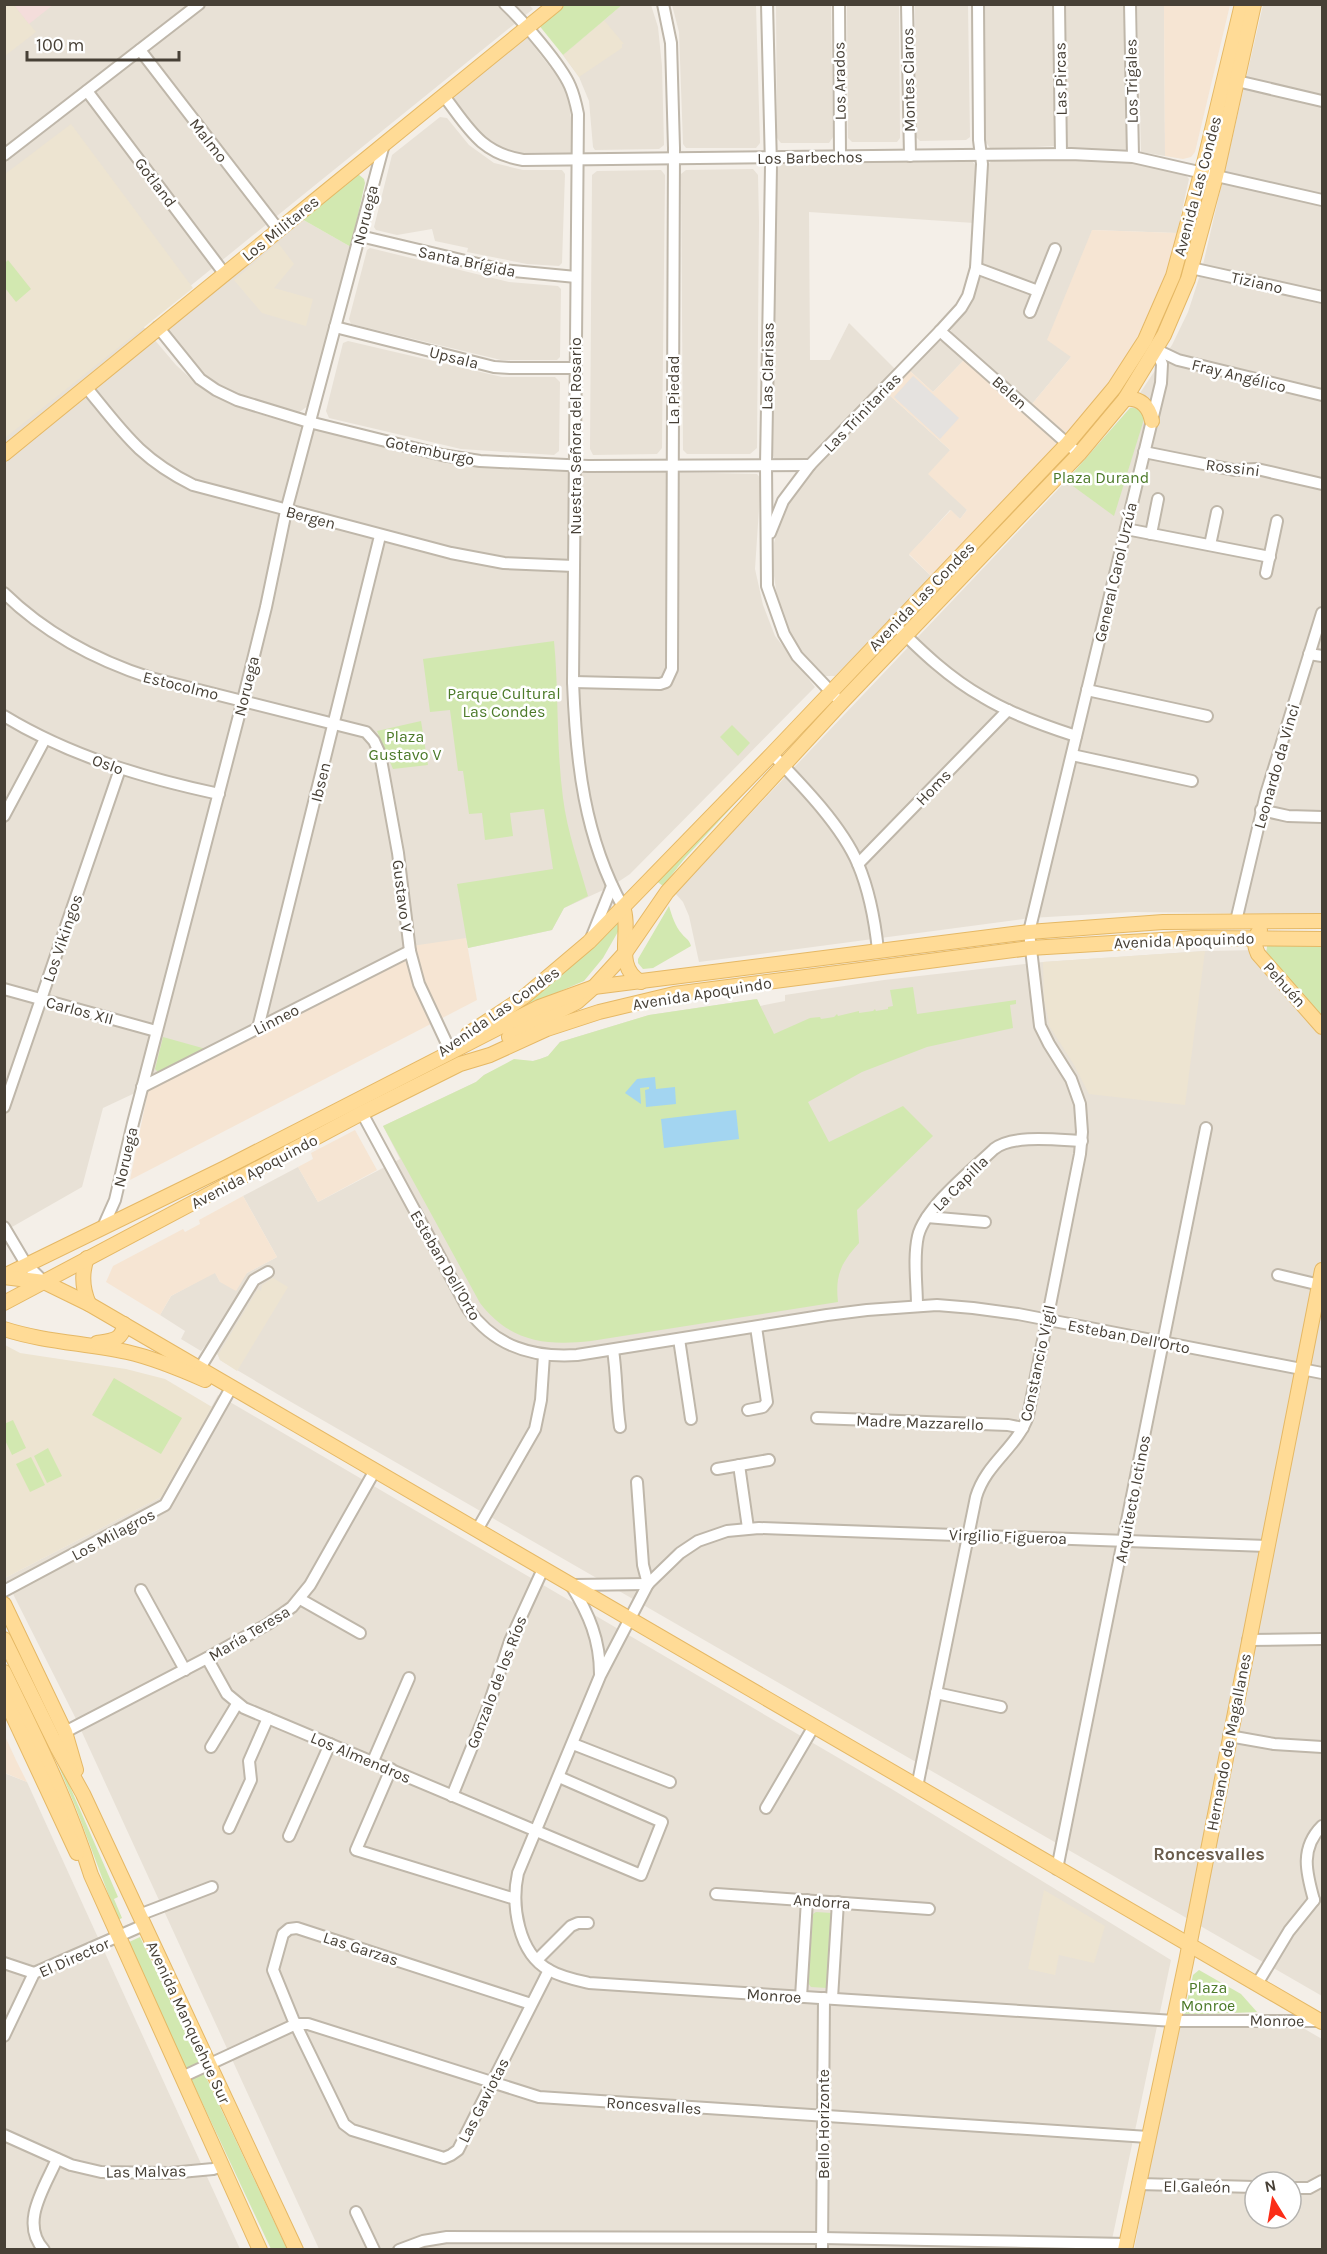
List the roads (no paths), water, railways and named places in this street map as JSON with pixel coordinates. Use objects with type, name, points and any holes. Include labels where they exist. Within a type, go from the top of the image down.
[{"type":"main road","name":"Los Militares","points":[[4,453],[556,4]]},
{"type":"main road","name":"Avenida Las Condes","points":[[419,1067],[447,1046],[524,997],[588,942],[772,754],[1068,443],[1125,373],[1154,322],[1173,276],[1202,172],[1242,4]]},
{"type":"main road","name":"Avenida Las Condes","points":[[460,1064],[577,1002],[594,987],[625,953],[667,892],[905,635],[1079,454],[1125,399],[1156,350],[1176,310],[1191,268],[1216,176],[1254,4]]},
{"type":"main road","points":[[1125,399],[1142,402],[1152,422]]},
{"type":"main road","points":[[623,907],[627,921],[625,953],[630,973],[640,982]]},
{"type":"main road","points":[[1255,938],[1260,930],[1281,921]]},
{"type":"main road","name":"Avenida Apoquindo","points":[[4,1276],[225,1168],[539,1007],[594,987],[1029,932],[1163,922],[1323,921]]},
{"type":"main road","name":"Avenida Apoquindo","points":[[4,1303],[362,1113],[460,1064],[575,1019],[674,994],[1030,948],[1098,942],[1255,938],[1323,939]]},
{"type":"main road","name":"Pehuén","points":[[1255,938],[1258,954],[1323,1027]]},
{"type":"main road","points":[[87,1258],[83,1282],[89,1304]]},
{"type":"main road","name":"Hernando de Magallanes","points":[[1125,2247],[1174,2021],[1323,1270]]},
{"type":"main road","points":[[4,1276],[44,1282],[89,1304],[374,1472],[1322,2021]]},
{"type":"main road","points":[[77,1344],[111,1341],[121,1336],[124,1324]]},
{"type":"main road","points":[[4,1329],[44,1340],[107,1348],[144,1356],[222,1388],[231,1388]]},
{"type":"main road","name":"Avenida Manquehue Sur","points":[[4,1604],[65,1732],[83,1794]]},
{"type":"main road","name":"Avenida Manquehue Sur","points":[[4,1639],[57,1747],[83,1794],[296,2250]]},
{"type":"main road","name":"Avenida Manquehue Sur","points":[[4,1672],[67,1806],[91,1875],[260,2250]]},
{"type":"main road","name":"Avenida Manquehue Sur","points":[[4,1697],[71,1842],[91,1875]]},
{"type":"street","points":[[4,155],[199,4]]},
{"type":"street","name":"Nuestra Señora del Rosario","points":[[505,4],[527,28],[569,84],[578,114],[573,682],[576,750],[582,790],[594,840],[623,907]]},
{"type":"street","name":"La Piedad","points":[[573,682],[660,684],[666,682],[670,677],[672,669],[674,159],[671,43],[663,4]]},
{"type":"street","name":"Las Clarisas","points":[[767,4],[770,158],[766,465],[767,586],[784,634],[797,656],[842,702]]},
{"type":"street","name":"Los Arados","points":[[839,4],[840,157]]},
{"type":"street","name":"Montes Claros","points":[[907,4],[910,156]]},
{"type":"street","name":"Las Trinitarias","points":[[766,566],[770,528],[794,485],[810,465],[940,331],[961,308],[968,296],[976,268],[982,164],[978,4]]},
{"type":"street","name":"Las Pircas","points":[[1059,4],[1061,154]]},
{"type":"street","name":"Los Trigales","points":[[1130,4],[1133,157]]},
{"type":"street","name":"Malmo","points":[[140,50],[279,229]]},
{"type":"street","points":[[1237,81],[1323,101]]},
{"type":"street","name":"Gotland","points":[[87,91],[224,273]]},
{"type":"street","name":"Los Barbechos","points":[[444,96],[475,136],[497,154],[523,160],[1061,154],[1133,157],[1323,200]]},
{"type":"street","name":"Noruega","points":[[104,1227],[115,1200],[156,1031],[243,700],[286,511],[384,144]]},
{"type":"street","name":"Santa Brígida","points":[[360,236],[503,270],[576,277]]},
{"type":"street","points":[[1030,312],[1055,249]]},
{"type":"street","points":[[976,268],[1038,291]]},
{"type":"street","name":"Tiziano","points":[[1191,268],[1323,297]]},
{"type":"street","name":"Gotemburgo","points":[[158,327],[190,369],[216,390],[261,409],[459,458],[576,465],[810,465]]},
{"type":"street","name":"Upsala","points":[[335,327],[494,367],[575,368]]},
{"type":"street","name":"Belen","points":[[940,331],[1079,454]]},
{"type":"street","name":"Fray Angélico","points":[[1156,350],[1178,360],[1323,395]]},
{"type":"street","name":"General Carol Urzúa","points":[[1029,932],[1152,422],[1162,375],[1162,364],[1156,350]]},
{"type":"street","name":"Bergen","points":[[86,387],[124,436],[162,468],[193,485],[452,553],[504,562],[574,566]]},
{"type":"street","name":"Rossini","points":[[1144,452],[1234,470],[1257,469],[1323,484]]},
{"type":"street","points":[[1151,534],[1158,499]]},
{"type":"street","points":[[1210,545],[1217,512]]},
{"type":"street","points":[[1266,573],[1277,521]]},
{"type":"street","points":[[1126,529],[1270,557]]},
{"type":"street","name":"Ibsen","points":[[258,1028],[381,536]]},
{"type":"street","name":"Estocolmo","points":[[4,593],[40,624],[88,653],[117,667],[151,678],[366,732],[374,741]]},
{"type":"street","name":"Leonardo da Vinci","points":[[1236,921],[1261,810],[1323,613]]},
{"type":"street","points":[[894,624],[955,679],[983,698],[1076,736]]},
{"type":"street","points":[[1309,654],[1323,656]]},
{"type":"street","points":[[1087,690],[1207,716]]},
{"type":"street","name":"Homs","points":[[858,864],[1008,710]]},
{"type":"street","name":"Oslo","points":[[4,716],[45,739],[120,769],[219,794]]},
{"type":"street","points":[[4,816],[45,739]]},
{"type":"street","name":"Gustavo V","points":[[374,741],[380,754],[397,847],[410,951],[419,984],[447,1046]]},
{"type":"street","points":[[772,754],[810,793],[858,864],[869,903],[878,950]]},
{"type":"street","points":[[1072,755],[1192,781]]},
{"type":"street","name":"Los Vikingos","points":[[4,1107],[120,769]]},
{"type":"street","points":[[1261,810],[1288,816],[1323,817]]},
{"type":"street","points":[[588,942],[612,886]]},
{"type":"street","name":"Constancio Vigil","points":[[917,1787],[976,1497],[982,1479],[1023,1428],[1028,1416],[1082,1141],[1077,1091],[1040,1026],[1029,932]]},
{"type":"street","name":"Linneo","points":[[142,1088],[410,951]]},
{"type":"street","name":"Carlos XII","points":[[4,989],[156,1031]]},
{"type":"street","name":"Esteban Dell'Orto","points":[[362,1113],[474,1317],[487,1332],[504,1343],[524,1351],[544,1355],[577,1355],[827,1315],[917,1306],[972,1308],[1047,1319],[1323,1373]]},
{"type":"street","name":"Arquitecto Ictinos","points":[[1057,1869],[1206,1128]]},
{"type":"street","name":"La Capilla","points":[[917,1306],[917,1244],[920,1230],[927,1217],[948,1193],[994,1149],[1004,1143],[1017,1140],[1082,1141]]},
{"type":"street","points":[[927,1217],[985,1222]]},
{"type":"street","points":[[4,1227],[26,1264],[44,1282]]},
{"type":"street","points":[[200,1368],[254,1280],[268,1272]]},
{"type":"street","points":[[1278,1275],[1320,1285]]},
{"type":"street","points":[[748,1410],[763,1407],[767,1402],[756,1327]]},
{"type":"street","points":[[679,1339],[691,1419]]},
{"type":"street","points":[[613,1350],[620,1427]]},
{"type":"street","points":[[477,1530],[535,1429],[540,1411],[544,1355]]},
{"type":"street","name":"Los Milagros","points":[[4,1591],[165,1505],[231,1388]]},
{"type":"street","name":"Madre Mazzarello","points":[[817,1418],[1008,1425],[1023,1428]]},
{"type":"street","points":[[717,1469],[769,1460]]},
{"type":"street","points":[[739,1465],[748,1528]]},
{"type":"street","name":"María Teresa","points":[[65,1732],[185,1670],[276,1619],[300,1599],[374,1472]]},
{"type":"street","points":[[571,1585],[648,1584],[643,1565],[638,1482]]},
{"type":"street","name":"Virgilio Figueroa","points":[[629,1619],[648,1584],[680,1553],[698,1541],[718,1533],[748,1528],[1267,1546]]},
{"type":"street","name":"Gonzalo de los Ríos","points":[[452,1796],[487,1710],[510,1641],[543,1569]]},
{"type":"street","name":"Monroe","points":[[571,1585],[584,1606],[595,1631],[599,1649],[600,1676]]},
{"type":"street","points":[[141,1590],[185,1670]]},
{"type":"street","points":[[300,1599],[360,1633]]},
{"type":"street","name":"Monroe","points":[[629,1619],[600,1676],[518,1874],[515,1899],[522,1935],[537,1960],[549,1970],[590,1983],[1174,2021],[1322,2021]]},
{"type":"street","points":[[1248,1640],[1323,1639]]},
{"type":"street","name":"Los Almendros","points":[[207,1658],[227,1694],[237,1704],[641,1875],[662,1822],[559,1777]]},
{"type":"street","points":[[373,1761],[410,1678]]},
{"type":"street","points":[[936,1693],[1000,1707]]},
{"type":"street","points":[[211,1748],[237,1704]]},
{"type":"street","points":[[230,1828],[251,1780],[249,1761],[268,1718]]},
{"type":"street","points":[[766,1808],[814,1726]]},
{"type":"street","points":[[1229,1736],[1274,1744],[1323,1747]]},
{"type":"street","points":[[289,1836],[330,1744]]},
{"type":"street","points":[[573,1744],[670,1782]]},
{"type":"street","points":[[390,1769],[356,1850],[515,1899]]},
{"type":"street","points":[[1257,1984],[1289,1931],[1318,1901],[1309,1884],[1308,1851],[1310,1840],[1323,1826]]},
{"type":"street","name":"El Director","points":[[4,2036],[34,1973],[118,1936],[142,1920],[212,1887]]},
{"type":"street","name":"Andorra","points":[[716,1894],[929,1908]]},
{"type":"street","points":[[801,1996],[807,1900]]},
{"type":"street","name":"Bello Horizonte","points":[[822,2244],[823,2116],[828,1998],[838,1902]]},
{"type":"street","points":[[537,1960],[571,1926],[588,1923]]},
{"type":"street","name":"Las Garzas","points":[[296,2024],[273,1970],[283,1934],[293,1928],[531,2004]]},
{"type":"street","points":[[4,1963],[34,1973]]},
{"type":"street","name":"Las Gaviotas","points":[[296,2024],[340,2117],[348,2127],[436,2157],[447,2157],[458,2150],[549,1970]]},
{"type":"street","points":[[182,2077],[296,2024]]},
{"type":"street","name":"Roncesvalles","points":[[296,2024],[308,2024],[539,2097],[1148,2137]]},
{"type":"street","name":"Las Malvas","points":[[4,2135],[57,2159],[86,2169],[116,2174],[170,2173],[222,2166]]},
{"type":"street","points":[[44,2250],[36,2239],[33,2219],[57,2159]]},
{"type":"street","points":[[1303,2188],[1309,2188],[1323,2181]]},
{"type":"street","name":"El Galeón","points":[[1138,2184],[1243,2187]]},
{"type":"street","points":[[356,2212],[374,2250]]},
{"type":"street","points":[[399,2250],[423,2241],[447,2237],[710,2244],[1125,2247]]},
{"type":"street","points":[[514,2238],[514,2250]]},
{"type":"water","points":[[655,1077],[656,1089],[675,1087],[676,1104],[646,1107],[645,1090],[649,1087],[640,1088],[641,1104],[625,1093],[637,1079]]},
{"type":"water","points":[[736,1110],[739,1139],[664,1148],[661,1119]]},
{"type":"district","name":"Roncesvalles","points":[[1209,1854]]},
{"type":"park label","name":"Plaza Durand","points":[[1101,477]]},
{"type":"park label","name":"Parque Cultural Las Condes","points":[[504,702]]},
{"type":"park label","name":"Plaza Gustavo V","points":[[405,745]]},
{"type":"park label","name":"Plaza Monroe","points":[[1208,1996]]}]
